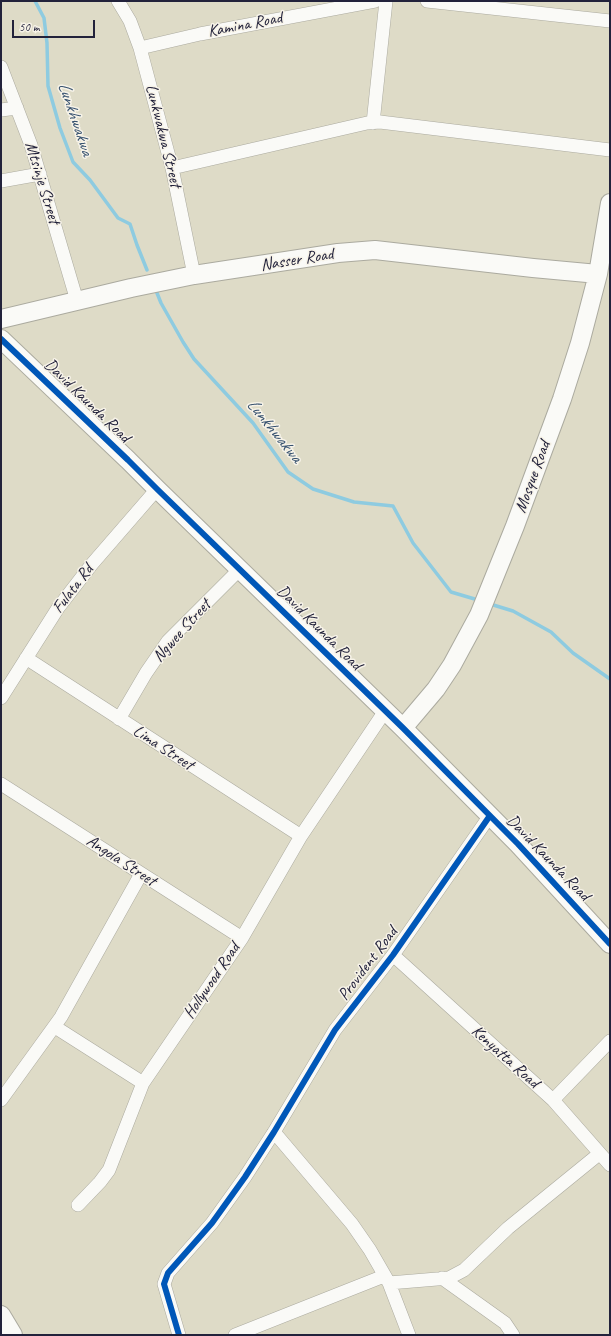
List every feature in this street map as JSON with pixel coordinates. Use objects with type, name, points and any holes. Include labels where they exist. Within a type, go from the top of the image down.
[{"type":"street","name":"Lunkwakwa Street","points":[[118,1],[130,21],[140,48],[172,168],[194,275]]},
{"type":"street","name":"Kamina Road","points":[[140,48],[200,34],[375,1]]},
{"type":"street","points":[[373,123],[386,1]]},
{"type":"street","points":[[427,1],[610,21]]},
{"type":"street","name":"Mtsinje Street","points":[[1,67],[31,145],[77,301]]},
{"type":"street","points":[[1,110],[17,108]]},
{"type":"street","points":[[172,168],[380,122],[610,150]]},
{"type":"street","points":[[1,180],[40,174]]},
{"type":"street","name":"Mosque Road","points":[[403,728],[436,689],[452,665],[482,609],[515,526],[562,399],[604,275],[610,203]]},
{"type":"street","name":"Nasser Road","points":[[1,319],[194,275],[338,253],[376,250],[604,275]]},
{"type":"street","name":"David Kaunda Road","points":[[1,339],[240,569],[384,712],[403,728],[489,817],[518,844],[610,944]]},
{"type":"street","name":"Fulata Rd","points":[[1,698],[67,595],[157,489]]},
{"type":"street","name":"Ngwee Street","points":[[119,719],[146,673],[168,641],[240,569]]},
{"type":"street","name":"Lima Street","points":[[26,658],[301,836]]},
{"type":"street","name":"Hollywood Road","points":[[78,1205],[100,1182],[109,1170],[143,1083],[242,938],[301,836],[384,712]]},
{"type":"street","name":"Angola Street","points":[[1,784],[242,938]]},
{"type":"street","name":"Provident Road","points":[[179,1335],[164,1284],[168,1273],[212,1223],[245,1177],[274,1132],[335,1030],[393,955],[489,817]]},
{"type":"street","points":[[1,1100],[55,1026],[141,874]]},
{"type":"street","name":"Kenyatta Road","points":[[393,955],[552,1100],[610,1165]]},
{"type":"street","points":[[55,1026],[143,1083]]},
{"type":"street","points":[[552,1100],[610,1041]]},
{"type":"street","points":[[274,1132],[352,1224],[370,1250],[387,1280],[409,1335]]},
{"type":"street","points":[[235,1335],[387,1280],[449,1278],[464,1270],[508,1228],[599,1154]]},
{"type":"street","points":[[442,1278],[505,1323],[513,1335]]},
{"type":"street","points":[[1,1315],[13,1335]]},
{"type":"waterway","name":"Lunkhwakwa","points":[[35,1],[44,18],[47,43],[48,86],[60,128],[73,162],[90,180],[118,218],[130,224],[147,270]]},
{"type":"waterway","name":"Lunkhwakwa","points":[[155,288],[161,303],[194,359],[253,423],[288,472],[313,489],[354,502],[393,506],[413,543],[451,592],[478,600]]},
{"type":"waterway","name":"Lunkhwakwa","points":[[490,604],[513,611],[551,632],[573,653],[610,679]]},
{"type":"cycle path","points":[[1,339],[128,460],[403,728],[518,844],[610,944]]},
{"type":"cycle path","points":[[179,1335],[164,1284],[168,1273],[212,1223],[245,1177],[274,1132],[335,1030],[393,955],[489,817]]}]
